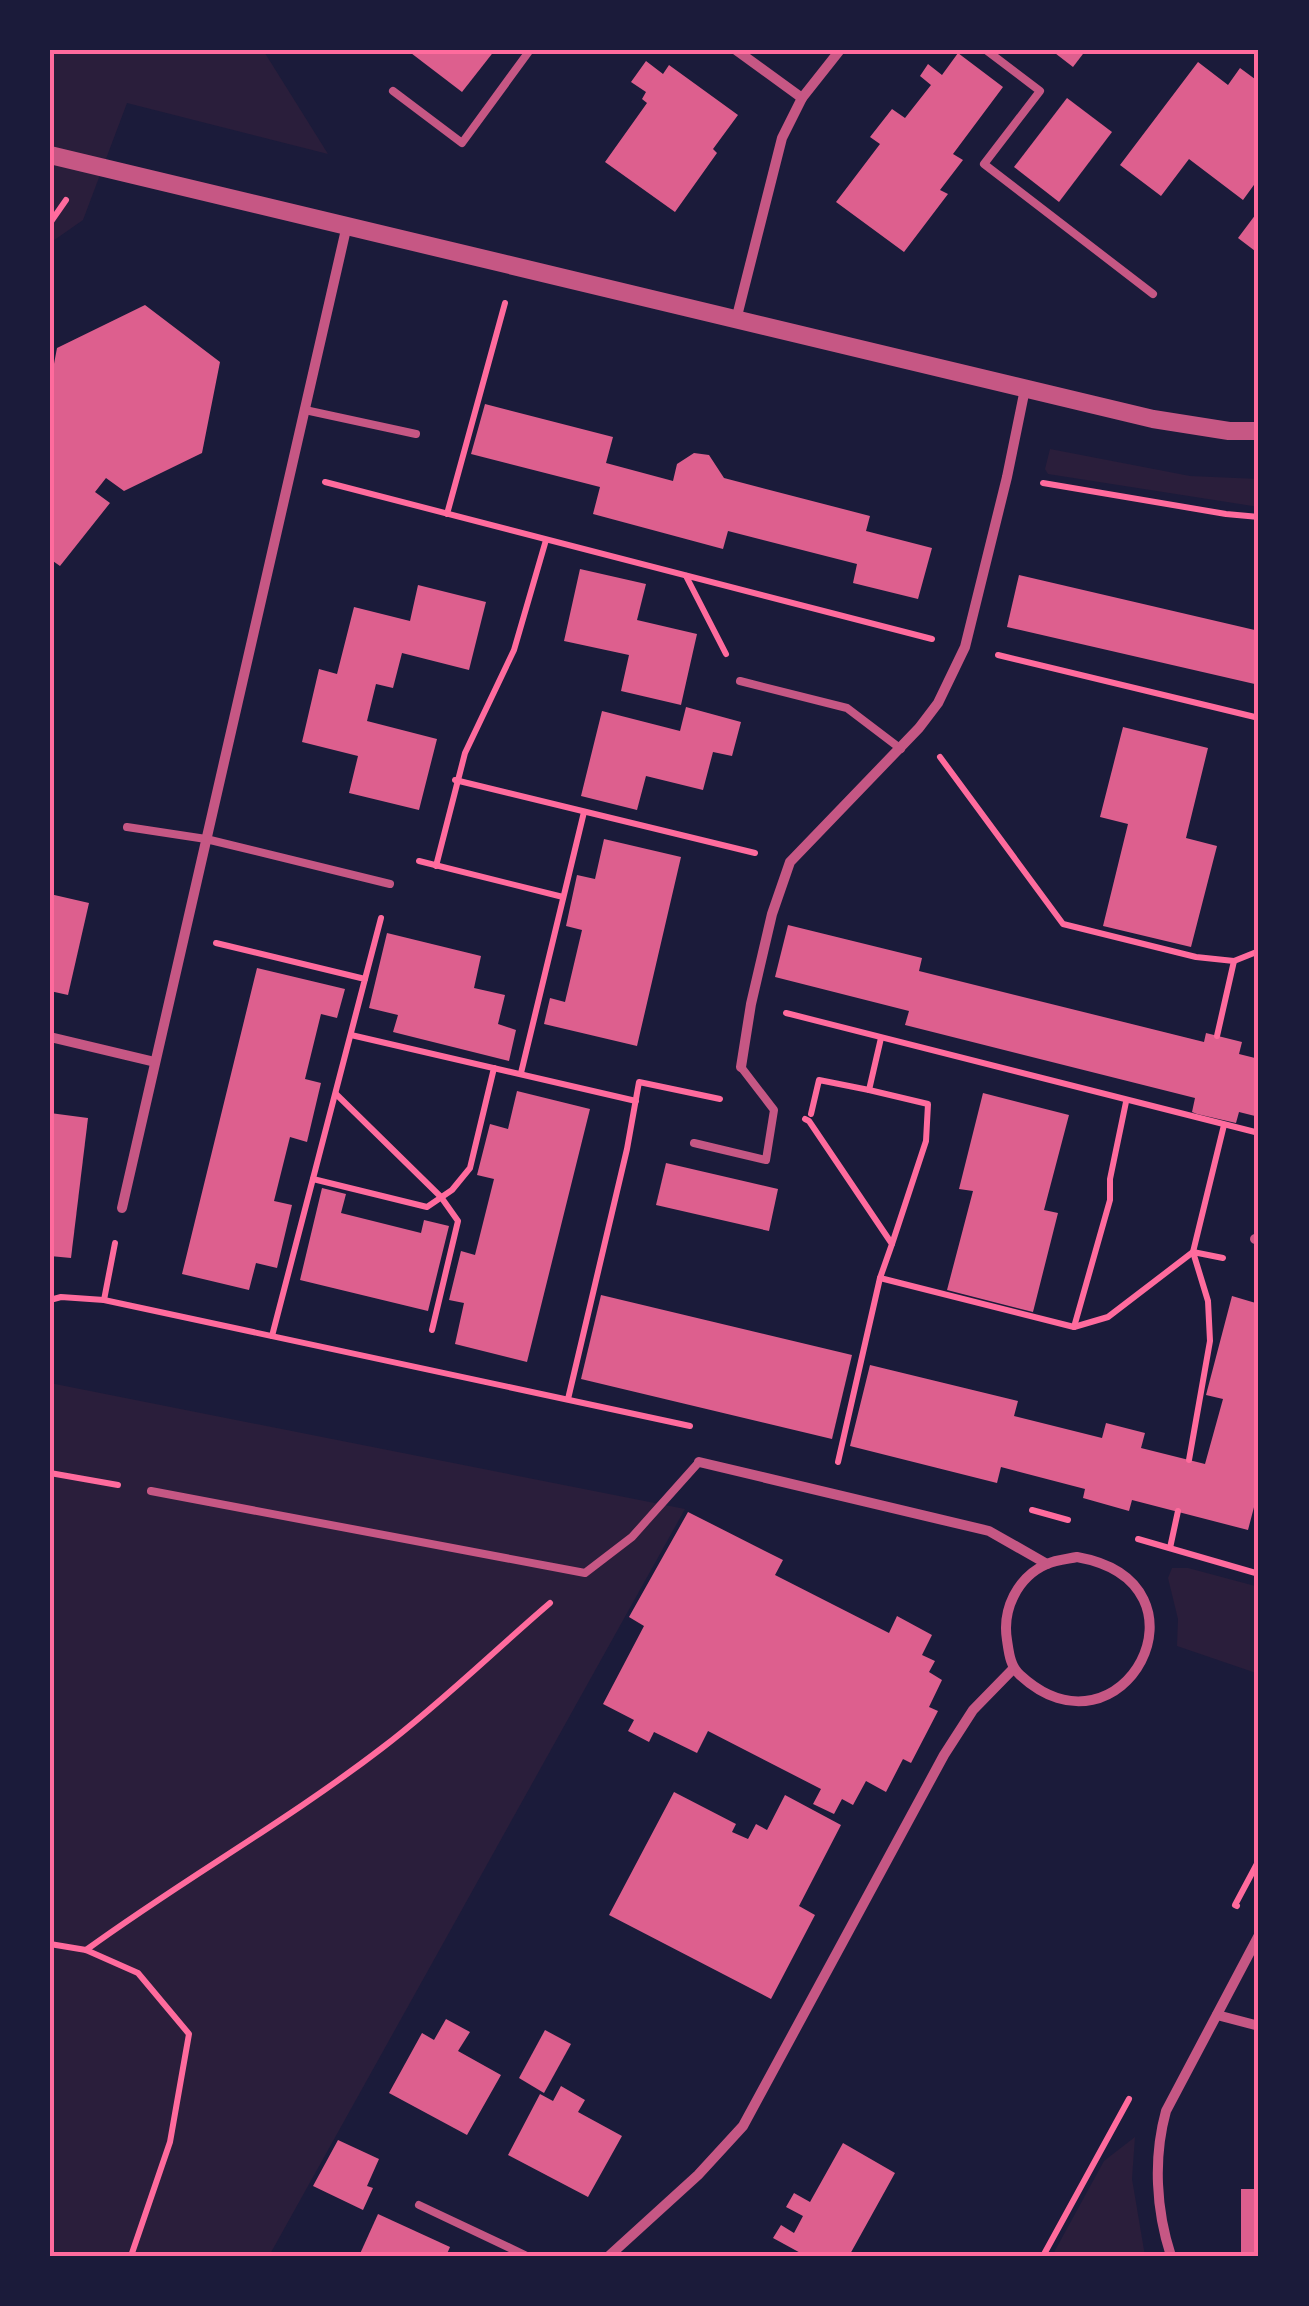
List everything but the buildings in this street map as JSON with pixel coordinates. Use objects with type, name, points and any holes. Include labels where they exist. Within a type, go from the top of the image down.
[{"type":"street","points":[[736,50],[802,98]]},
{"type":"street","points":[[736,320],[782,138],[802,98],[840,50]]},
{"type":"street","points":[[50,156],[1153,419],[1229,431],[1259,431]]},
{"type":"street","points":[[122,1208],[347,225]]},
{"type":"street","points":[[740,1067],[772,914],[790,862],[919,728],[938,703],[965,647],[1025,389]]},
{"type":"street","points":[[50,1037],[156,1062]]},
{"type":"street","points":[[699,1462],[989,1531],[1047,1564]]},
{"type":"street","points":[[1077,1557],[1103,1562],[1129,1577],[1146,1604],[1150,1638],[1137,1672],[1110,1694],[1070,1702],[1052,1698],[1013,1669],[1004,1627],[1010,1601],[1024,1579],[1047,1564],[1077,1557]]},
{"type":"street","points":[[609,2256],[698,2175],[742,2126],[944,1755],[973,1710],[1013,1669]]},
{"type":"street","points":[[1171,2256],[1163,2232],[1157,2143],[1166,2111],[1259,1935]]},
{"type":"street","points":[[1217,2015],[1259,2026]]},
{"type":"lane","points":[[392,91],[462,143],[530,50]]},
{"type":"lane","points":[[986,50],[1040,91],[984,164],[1154,294]]},
{"type":"lane","points":[[304,410],[416,434]]},
{"type":"lane","points":[[740,681],[847,708],[901,749]]},
{"type":"lane","points":[[127,826],[206,838],[390,884]]},
{"type":"lane","points":[[694,1143],[766,1160],[774,1110],[740,1067]]},
{"type":"lane","points":[[151,1491],[585,1573],[632,1537],[699,1462]]},
{"type":"lane","points":[[419,2205],[527,2256]]},
{"type":"path","points":[[447,514],[515,266]]},
{"type":"path","points":[[290,472],[965,647],[1259,718]]},
{"type":"path","points":[[1007,478],[1259,516]]},
{"type":"path","points":[[436,866],[464,753],[514,650],[546,540]]},
{"type":"path","points":[[685,575],[740,681]]},
{"type":"path","points":[[919,728],[1062,924],[1196,958],[1234,961],[1259,951]]},
{"type":"path","points":[[456,780],[790,862]]},
{"type":"path","points":[[521,1074],[584,812]]},
{"type":"path","points":[[272,1336],[396,856],[563,897]]},
{"type":"path","points":[[186,936],[366,979]]},
{"type":"path","points":[[1217,1036],[1234,961]]},
{"type":"path","points":[[751,1004],[1259,1133]]},
{"type":"path","points":[[351,1035],[636,1101]]},
{"type":"path","points":[[869,1090],[880,1038]]},
{"type":"path","points":[[313,1179],[426,1207],[452,1190],[470,1168],[494,1068]]},
{"type":"path","points":[[809,1121],[820,1080],[928,1104],[926,1141],[880,1278],[832,1492]]},
{"type":"path","points":[[50,1300],[104,1300],[568,1400],[639,1082],[809,1121],[892,1244]]},
{"type":"path","points":[[336,1093],[440,1197],[458,1222],[432,1330]]},
{"type":"path","points":[[1074,1327],[1110,1200],[1110,1179],[1126,1102]]},
{"type":"path","points":[[1189,1460],[1210,1341],[1208,1301],[1193,1252],[1224,1125]]},
{"type":"path","points":[[104,1300],[122,1208]]},
{"type":"path","points":[[880,1278],[1074,1327],[1108,1317],[1193,1252],[1250,1264],[1257,1239]]},
{"type":"path","points":[[50,1473],[151,1491]]},
{"type":"path","points":[[1170,1548],[1178,1511]]},
{"type":"path","points":[[86,1950],[384,1747],[585,1573]]},
{"type":"path","points":[[1247,1911],[1235,1905],[1259,1860]]},
{"type":"path","points":[[50,1944],[86,1950],[138,1973],[188,2034],[170,2142],[131,2256]]},
{"type":"shaded area","points":[[50,50],[263,50],[328,154],[127,103],[83,220],[50,243]]},
{"type":"shaded area","points":[[1050,449],[1190,476],[1259,479],[1259,507],[1048,474],[1045,469]]},
{"type":"shaded area","points":[[50,1383],[685,1509],[269,2256],[50,2256]]},
{"type":"shaded area","points":[[1172,1568],[1188,1568],[1259,1587],[1259,1674],[1177,1646],[1178,1619],[1168,1578]]},
{"type":"shaded area","points":[[1135,2137],[1132,2179],[1145,2256],[1052,2256],[1104,2161]]}]
